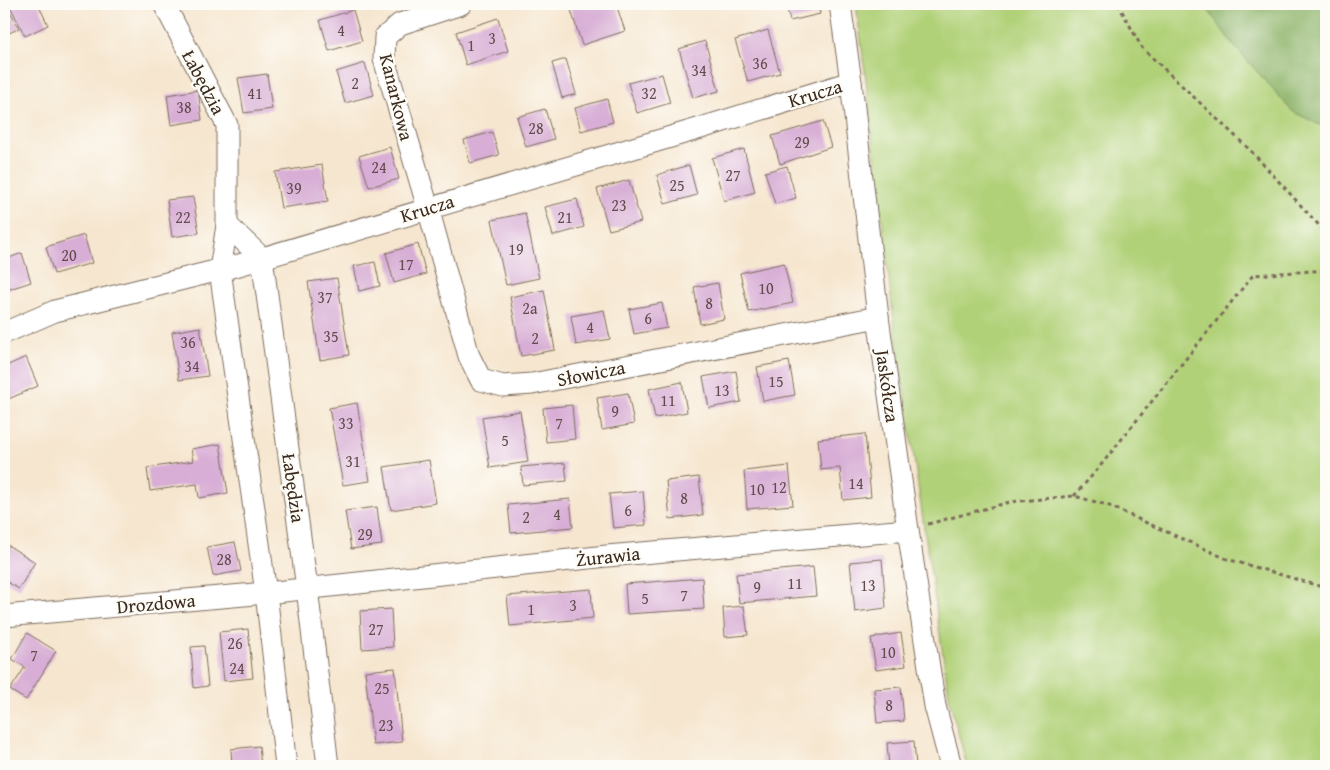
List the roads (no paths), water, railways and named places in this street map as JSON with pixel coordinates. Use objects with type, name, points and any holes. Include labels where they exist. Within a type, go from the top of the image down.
[{"type":"street","name":"Łabędzia","points":[[164,4],[227,125],[228,225],[220,270],[266,593],[286,766]]},
{"type":"street","name":"Kanarkowa","points":[[428,208],[384,59],[385,37],[400,24],[461,4]]},
{"type":"street","name":"Jaskółcza","points":[[840,4],[851,82],[878,317],[908,530],[935,706],[951,766]]},
{"type":"street","name":"Krucza","points":[[4,333],[55,311],[262,258],[851,82]]},
{"type":"street","name":"Słowicza","points":[[428,208],[469,356],[481,380],[502,386],[532,384],[878,317]]},
{"type":"street","points":[[228,225],[262,258]]},
{"type":"street","name":"Łabędzia","points":[[262,258],[307,588],[328,766]]},
{"type":"street","name":"Żurawia","points":[[307,588],[607,556],[908,530]]},
{"type":"street","name":"Drozdowa","points":[[4,616],[307,588]]}]
